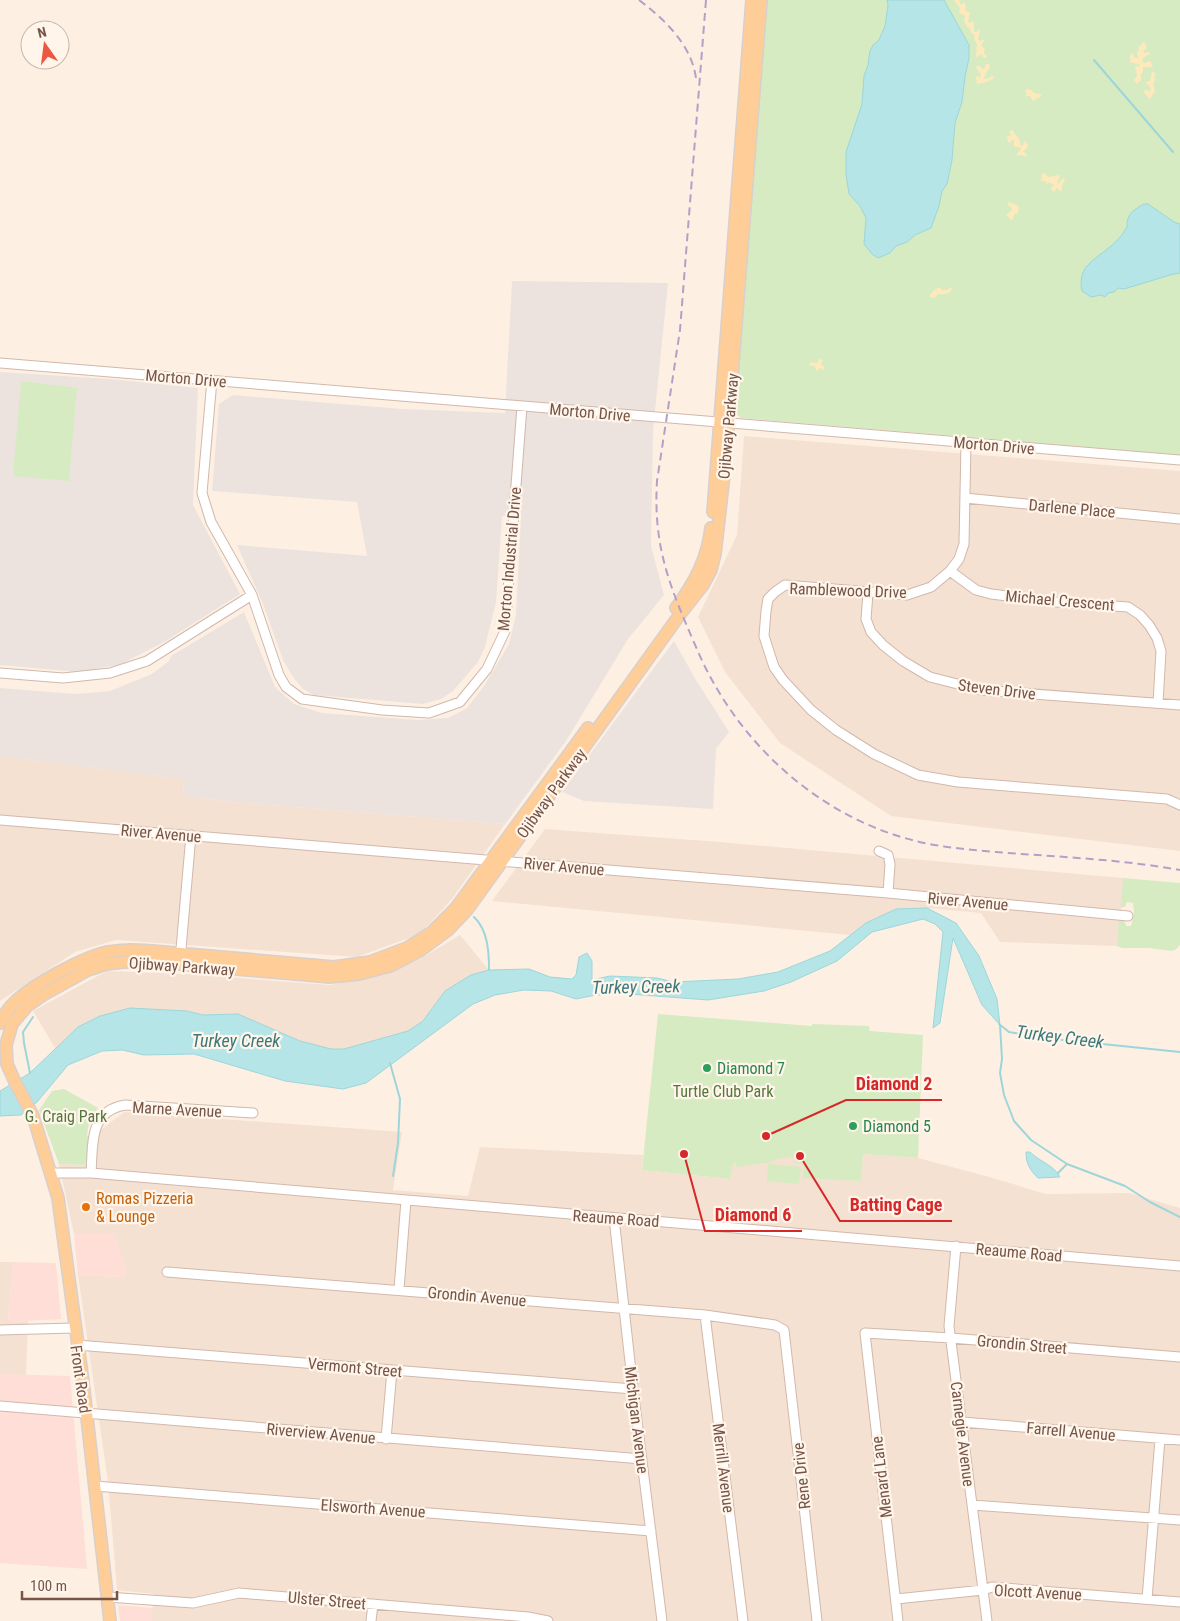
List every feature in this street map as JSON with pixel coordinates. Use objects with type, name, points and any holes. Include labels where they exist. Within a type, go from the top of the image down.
[{"type":"main road","name":"Ojibway Parkway","points":[[724,423],[752,0]]},
{"type":"main road","name":"Ojibway Parkway","points":[[8,1077],[4,1030],[12,1024],[27,1006],[88,970],[106,964],[124,962],[180,960],[334,966],[370,962],[407,948],[430,933],[456,908],[496,861],[696,578],[706,556],[711,529],[724,423],[761,0]]},
{"type":"main road","name":"Ojibway Parkway","points":[[0,1023],[15,1002],[26,993],[76,964],[103,953],[123,950],[180,960]]},
{"type":"main road","name":"Ojibway Parkway","points":[[0,1067],[8,1077],[40,1140]]},
{"type":"main road","name":"Front Road","points":[[40,1140],[58,1198],[72,1291],[74,1328],[96,1486],[110,1621]]},
{"type":"street","name":"Morton Drive","points":[[0,363],[1180,460]]},
{"type":"street","name":"Morton Industrial Drive","points":[[212,380],[202,493],[211,522],[252,595],[278,675],[286,686],[302,699],[382,710],[429,713],[460,702],[487,669],[505,631],[522,406]]},
{"type":"street","name":"Ramblewood Drive","points":[[966,443],[964,544],[959,559],[950,570],[931,587],[907,595],[785,585],[768,599],[764,636],[774,667],[783,680],[811,710],[836,730],[874,754],[918,774],[958,782],[1167,799],[1180,805]]},
{"type":"street","name":"Darlene Place","points":[[964,498],[1180,519]]},
{"type":"street","name":"Michael Crescent","points":[[950,570],[976,590],[991,594],[1056,602],[1128,607],[1140,615],[1157,638],[1161,651],[1158,703]]},
{"type":"street","name":"Steven Drive","points":[[868,592],[866,619],[872,632],[883,645],[930,677],[981,690],[1180,704]]},
{"type":"street","points":[[0,673],[62,678],[110,673],[147,661],[252,595]]},
{"type":"street","name":"River Avenue","points":[[0,820],[888,893],[1128,916]]},
{"type":"street","points":[[180,960],[191,835]]},
{"type":"street","points":[[880,851],[888,855],[890,864],[888,893]]},
{"type":"street","name":"Marne Avenue","points":[[91,1173],[94,1131],[99,1119],[117,1107],[253,1113]]},
{"type":"street","name":"Reaume Road","points":[[51,1173],[91,1173],[1180,1266]]},
{"type":"street","points":[[399,1289],[406,1200]]},
{"type":"street","name":"Michigan Avenue","points":[[614,1218],[662,1621]]},
{"type":"street","name":"Carnegie Avenue","points":[[956,1246],[949,1326],[987,1621]]},
{"type":"street","name":"Grondin Avenue","points":[[167,1272],[624,1308],[705,1316],[775,1326],[784,1330]]},
{"type":"street","name":"Merrill Avenue","points":[[705,1316],[743,1621]]},
{"type":"street","points":[[0,1330],[74,1328]]},
{"type":"street","name":"Rene Drive","points":[[784,1330],[817,1621]]},
{"type":"street","name":"Grondin Street","points":[[865,1333],[951,1338],[1180,1357]]},
{"type":"street","name":"Menard Lane","points":[[865,1333],[898,1621]]},
{"type":"street","name":"Vermont Street","points":[[76,1345],[633,1389]]},
{"type":"street","points":[[386,1439],[392,1370]]},
{"type":"street","name":"Riverview Avenue","points":[[0,1406],[642,1459]]},
{"type":"street","name":"Farrell Avenue","points":[[962,1422],[1180,1440]]},
{"type":"street","points":[[1147,1599],[1160,1438]]},
{"type":"street","name":"Elsworth Avenue","points":[[96,1486],[651,1531]]},
{"type":"street","points":[[972,1505],[1180,1520]]},
{"type":"street","name":"Olcott Avenue","points":[[896,1599],[983,1590],[992,1587],[1180,1602]]},
{"type":"street","name":"Ulster Street","points":[[107,1597],[193,1603],[238,1593],[528,1616],[548,1621]]},
{"type":"street","points":[[371,1621],[373,1604]]},
{"type":"shaded area","points":[[512,281],[668,283],[653,430],[651,546],[664,595],[628,639],[566,741],[505,824],[233,802],[183,796],[184,779],[0,756],[0,688],[75,694],[110,691],[152,674],[169,661],[171,656],[244,612],[275,687],[294,704],[322,713],[417,720],[448,718],[467,708],[484,686],[509,644],[516,615],[521,517],[502,516],[496,602],[485,647],[478,662],[453,691],[441,699],[423,704],[314,695],[303,689],[283,660],[263,604],[237,545],[367,556],[357,502],[212,491],[219,404],[233,395],[402,409],[505,413]]},
{"type":"shaded area","points":[[0,372],[110,379],[198,388],[193,505],[240,594],[164,642],[121,664],[79,672],[0,665]]},
{"type":"shaded area","points":[[744,436],[1180,471],[1180,851],[891,816],[780,743],[725,672],[698,617],[737,535]]},
{"type":"shaded area","points":[[674,641],[729,732],[716,749],[713,809],[584,801],[562,792]]},
{"type":"shaded area","points":[[0,756],[184,779],[183,796],[233,802],[505,824],[452,899],[420,934],[357,957],[116,940],[75,952],[0,1001]]},
{"type":"shaded area","points":[[545,829],[720,842],[1123,878],[1121,920],[1117,946],[1000,942],[981,913],[927,908],[896,909],[866,923],[850,935],[492,901]]},
{"type":"shaded area","points":[[460,935],[489,970],[471,975],[445,991],[423,1021],[408,1031],[344,1049],[331,1049],[300,1041],[238,1014],[203,1015],[187,1011],[130,1008],[100,1016],[78,1027],[55,1048],[33,1011],[107,971],[187,974],[330,985],[386,974],[420,959]]},
{"type":"shaded area","points":[[124,1112],[402,1132],[393,1190],[468,1196],[480,1147],[643,1155],[642,1170],[730,1179],[732,1163],[806,1156],[802,1177],[861,1181],[863,1154],[918,1158],[1046,1194],[1129,1193],[1180,1208],[1180,1621],[151,1621],[154,1594],[117,1590],[108,1482],[78,1275],[126,1277],[114,1234],[74,1234],[59,1164],[85,1165],[90,1138]]},
{"type":"shaded area","points":[[74,1234],[114,1234],[126,1267],[126,1277],[78,1275]]},
{"type":"shaded area","points":[[0,1262],[13,1262],[8,1322],[28,1321],[26,1375],[0,1374]]},
{"type":"shaded area","points":[[13,1262],[56,1263],[61,1319],[8,1322]]},
{"type":"shaded area","points":[[0,1374],[70,1376],[87,1569],[0,1563]]},
{"type":"shaded area","points":[[118,1605],[153,1608],[151,1621],[120,1621]]},
{"type":"green space","points":[[766,0],[1180,0],[1180,455],[741,418],[735,413],[733,407]]},
{"type":"green space","points":[[21,381],[77,388],[69,481],[13,476]]},
{"type":"green space","points":[[1123,878],[1180,883],[1180,945],[1175,950],[1122,948],[1117,946],[1119,918],[1125,922],[1126,926],[1131,926],[1134,912],[1133,903],[1127,902],[1125,907],[1121,907]]},
{"type":"green space","name":"Turtle Club Park","points":[[658,1014],[812,1026],[812,1024],[869,1026],[870,1031],[923,1035],[918,1158],[863,1154],[861,1181],[802,1178],[805,1156],[803,1164],[795,1163],[795,1157],[736,1167],[736,1163],[733,1163],[730,1179],[642,1170]]},
{"type":"green space","name":"G. Craig Park","points":[[64,1089],[98,1108],[89,1122],[87,1135],[90,1138],[85,1165],[59,1164],[39,1110],[52,1091]]},
{"type":"green space","points":[[768,1164],[801,1167],[799,1184],[767,1181]]},
{"type":"sand","points":[[954,0],[959,0],[961,5],[964,2],[965,11],[970,12],[968,22],[974,22],[974,32],[977,32],[978,29],[980,30],[978,39],[980,41],[985,39],[981,46],[985,49],[984,53],[987,57],[984,58],[981,54],[978,57],[976,56],[977,44],[974,39],[975,35],[967,27],[964,20],[965,16],[959,13],[960,8]]},
{"type":"sand","points":[[1144,41],[1147,48],[1143,51],[1150,54],[1143,58],[1142,61],[1144,63],[1150,61],[1153,66],[1143,67],[1141,80],[1137,84],[1134,80],[1137,76],[1135,66],[1139,67],[1140,65],[1130,62],[1130,56],[1133,53],[1134,58],[1138,58],[1138,47]]},
{"type":"sand","points":[[986,64],[990,66],[983,79],[990,78],[992,75],[994,78],[977,84],[976,77],[980,78],[981,75],[976,67],[979,65],[982,69],[985,68]]},
{"type":"sand","points":[[1152,71],[1156,74],[1153,84],[1155,91],[1150,99],[1144,92],[1145,89],[1151,90],[1145,82],[1150,81]]},
{"type":"sand","points":[[1027,89],[1042,96],[1033,101],[1030,96],[1025,96]]},
{"type":"sand","points":[[1012,130],[1019,139],[1021,146],[1023,146],[1024,141],[1027,143],[1028,147],[1023,151],[1027,155],[1026,157],[1022,155],[1017,156],[1021,149],[1014,147],[1014,140],[1010,143],[1008,142],[1007,137],[1011,135],[1009,131]]},
{"type":"sand","points":[[1045,173],[1048,177],[1060,175],[1058,184],[1063,178],[1065,179],[1062,190],[1060,191],[1057,188],[1054,192],[1051,189],[1054,184],[1050,182],[1047,184],[1045,181],[1041,181],[1042,174]]},
{"type":"sand","points":[[1009,202],[1017,205],[1019,208],[1017,214],[1014,214],[1011,220],[1006,215],[1012,210],[1007,205]]},
{"type":"sand","points":[[940,287],[942,290],[947,290],[951,287],[952,290],[946,294],[938,294],[934,298],[930,297],[934,290]]},
{"type":"sand","points":[[819,359],[823,360],[821,364],[825,368],[816,371],[815,366],[810,366],[809,364],[811,362],[817,363]]},
{"type":"water","points":[[887,0],[944,0],[969,45],[969,58],[962,102],[955,123],[952,160],[947,184],[942,191],[931,228],[915,235],[907,242],[896,246],[890,253],[878,258],[864,244],[866,218],[860,206],[849,194],[846,174],[846,152],[862,104],[864,76],[870,51],[879,40],[885,26]]},
{"type":"water","points":[[1144,204],[1148,204],[1180,224],[1180,273],[1124,289],[1118,288],[1114,292],[1108,293],[1105,297],[1101,295],[1091,297],[1082,291],[1083,272],[1092,261],[1123,234],[1130,215]]},
{"type":"water","name":"Turkey Creek","points":[[927,908],[956,923],[979,956],[997,999],[1000,1025],[982,1005],[953,938],[940,1023],[933,1028],[943,932],[935,924],[923,919],[872,932],[837,961],[791,982],[764,991],[708,1000],[629,994],[596,995],[576,999],[551,991],[524,990],[495,995],[473,1004],[366,1083],[343,1089],[285,1081],[194,1054],[144,1055],[122,1050],[102,1051],[68,1065],[37,1102],[21,1115],[0,1116],[0,1091],[30,1073],[78,1027],[100,1016],[130,1008],[187,1011],[203,1015],[238,1014],[300,1041],[331,1049],[344,1049],[408,1031],[423,1021],[445,991],[471,975],[489,970],[529,969],[550,977],[572,979],[576,975],[579,957],[587,953],[592,961],[592,980],[610,976],[657,978],[674,982],[738,979],[778,972],[830,951],[866,923],[896,909]]},
{"type":"water","points":[[1026,1152],[1030,1152],[1051,1166],[1060,1177],[1038,1178],[1029,1166]]},
{"type":"waterway","points":[[1094,60],[1173,152]]},
{"type":"waterway","points":[[474,917],[479,922],[485,935],[489,970]]},
{"type":"waterway","points":[[30,1073],[23,1032],[33,1017]]},
{"type":"waterway","name":"Turkey Creek","points":[[999,1024],[1009,1032],[1054,1039],[1180,1052]]},
{"type":"waterway","points":[[1000,1025],[1002,1059],[1000,1073],[1004,1095],[1014,1121],[1031,1140],[1067,1164],[1125,1186],[1150,1202],[1180,1217]]},
{"type":"waterway","points":[[390,1063],[400,1099],[398,1143],[393,1176]]},
{"type":"waterway","points":[[1058,1173],[1067,1164]]},
{"type":"railway","points":[[639,0],[658,16],[683,44],[689,54],[696,78]]},
{"type":"railway","points":[[706,0],[680,330],[657,481],[656,505],[661,547],[671,586],[713,683],[735,716],[760,747],[789,774],[820,798],[854,818],[891,834],[929,844],[954,848],[1111,861],[1180,870]]},
{"type":"place","name":"Diamond 7","points":[[707,1068]]},
{"type":"place","name":"Diamond 5","points":[[853,1126]]},
{"type":"place","name":"Diamond 2","points":[[766,1136]]},
{"type":"place","name":"Diamond 6","points":[[684,1154]]},
{"type":"place","name":"Batting Cage","points":[[800,1156]]},
{"type":"place","name":"Romas Pizzeria & Lounge","points":[[86,1207]]}]
